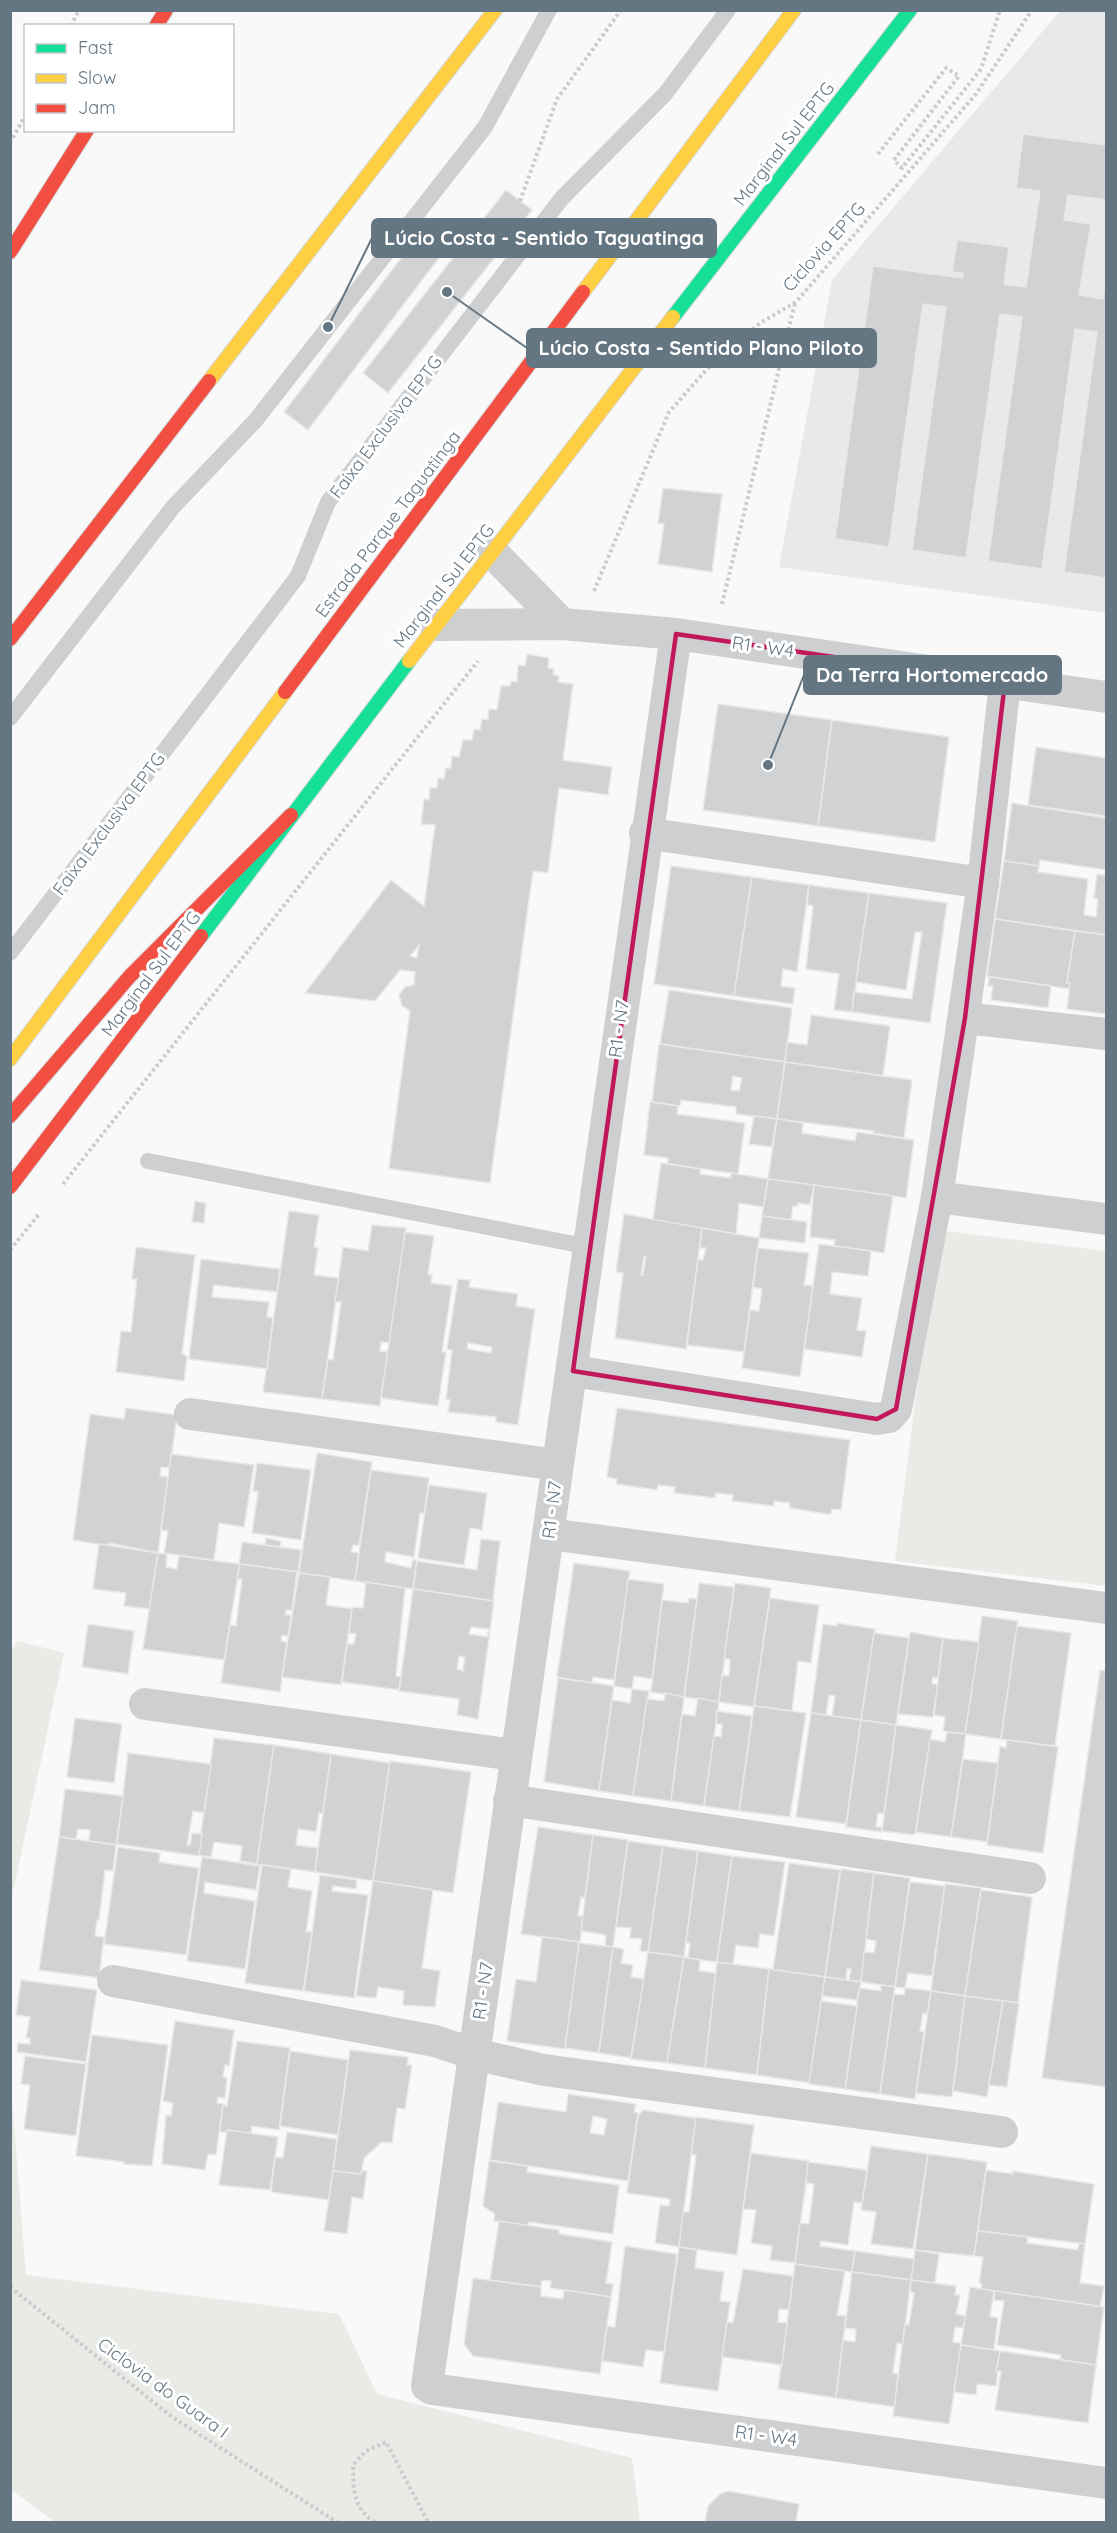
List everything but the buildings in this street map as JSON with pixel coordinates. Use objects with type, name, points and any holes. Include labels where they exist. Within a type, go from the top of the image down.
[{"type":"main road","points":[[157,24],[166,10]]},
{"type":"main road","points":[[10,639],[495,10]]},
{"type":"main road","name":"Estrada Parque Taguatinga","points":[[10,1059],[794,10]]},
{"type":"main road","name":"Marginal Sul EPTG","points":[[10,1187],[190,953],[291,815],[436,625],[910,10]]},
{"type":"main road","points":[[10,252],[86,132]]},
{"type":"main road","points":[[10,1116],[130,976],[291,815]]},
{"type":"street","points":[[493,553],[572,625]]},
{"type":"street","name":"R1 - W4","points":[[436,625],[572,625],[676,634],[1107,697]]},
{"type":"street","name":"R1 - N7","points":[[427,2386],[425,2380],[474,2055],[514,1755],[573,1371],[645,833],[676,634]]},
{"type":"street","points":[[573,1371],[877,1419],[889,1417],[897,1409],[937,1197],[965,1018],[983,883],[1005,682]]},
{"type":"street","points":[[645,833],[983,883]]},
{"type":"street","points":[[965,1018],[1107,1034]]},
{"type":"street","points":[[937,1197],[1107,1219]]},
{"type":"street","points":[[190,1414],[557,1465]]},
{"type":"street","points":[[549,1534],[1107,1608]]},
{"type":"street","points":[[145,1704],[514,1755]]},
{"type":"street","points":[[509,1800],[1030,1878]]},
{"type":"street","points":[[113,1981],[435,2041],[474,2055],[544,2070],[1002,2132]]},
{"type":"street","name":"R1 - W4","points":[[427,2386],[432,2389],[1107,2484]]},
{"type":"lane","points":[[10,718],[173,507],[255,421],[484,127],[549,10]]},
{"type":"lane","name":"Faixa Exclusiva EPTG","points":[[10,953],[298,576],[328,502],[562,198],[665,94],[728,10]]},
{"type":"lane","points":[[148,1161],[590,1247]]},
{"type":"path","points":[[72,24],[79,10]]},
{"type":"path","points":[[520,201],[556,99],[621,10]]},
{"type":"path","points":[[878,154],[946,68],[959,76],[894,160],[902,168],[981,69],[1000,10]]},
{"type":"path","name":"Ciclovia EPTG","points":[[572,625],[604,564],[669,412],[707,369],[725,353],[760,323],[796,302],[976,94],[1032,10]]},
{"type":"path","points":[[10,143],[24,118]]},
{"type":"path","points":[[724,641],[722,598],[796,302]]},
{"type":"path","points":[[62,1185],[507,624]]},
{"type":"path","points":[[10,1250],[47,1203]]},
{"type":"path","name":"Ciclovia do Guara I","points":[[10,2287],[172,2417],[337,2523]]},
{"type":"path","points":[[375,2523],[364,2516],[353,2492],[353,2465],[366,2451],[386,2442],[428,2523]]},
{"type":"highlighted area","points":[[676,634],[1005,682],[965,1018],[896,1409],[877,1419],[573,1371]]},
{"type":"shaded area","points":[[1060,11],[1106,11],[1106,613],[779,567],[832,280]]},
{"type":"shaded area","points":[[937,1230],[1106,1251],[1106,1586],[895,1561]]},
{"type":"shaded area","points":[[18,1641],[64,1653],[11,1901],[10,1651]]},
{"type":"shaded area","points":[[11,2087],[26,2275],[339,2314],[377,2394],[632,2458],[640,2522],[55,2522],[11,2490]]},
{"type":"traffic: fast","points":[[673,317],[910,10]]},
{"type":"traffic: fast","points":[[201,936],[409,661]]},
{"type":"traffic: slow","points":[[209,381],[495,10]]},
{"type":"traffic: slow","points":[[583,292],[794,10]]},
{"type":"traffic: slow","points":[[409,661],[673,317]]},
{"type":"traffic: slow","points":[[10,1059],[285,692]]},
{"type":"traffic: jam","points":[[157,24],[166,10]]},
{"type":"traffic: jam","points":[[10,252],[86,132]]},
{"type":"traffic: jam","points":[[285,692],[583,292]]},
{"type":"traffic: jam","points":[[10,639],[209,381]]},
{"type":"traffic: jam","points":[[10,1116],[130,976],[291,815]]},
{"type":"traffic: jam","points":[[10,1187],[201,936]]},
{"type":"place","name":"Lúcio Costa - Sentido Plano Piloto","points":[[447,292]]},
{"type":"place","name":"Lúcio Costa - Sentido Taguatinga","points":[[328,327]]},
{"type":"place","name":"Da Terra Hortomercado","points":[[768,765]]}]
